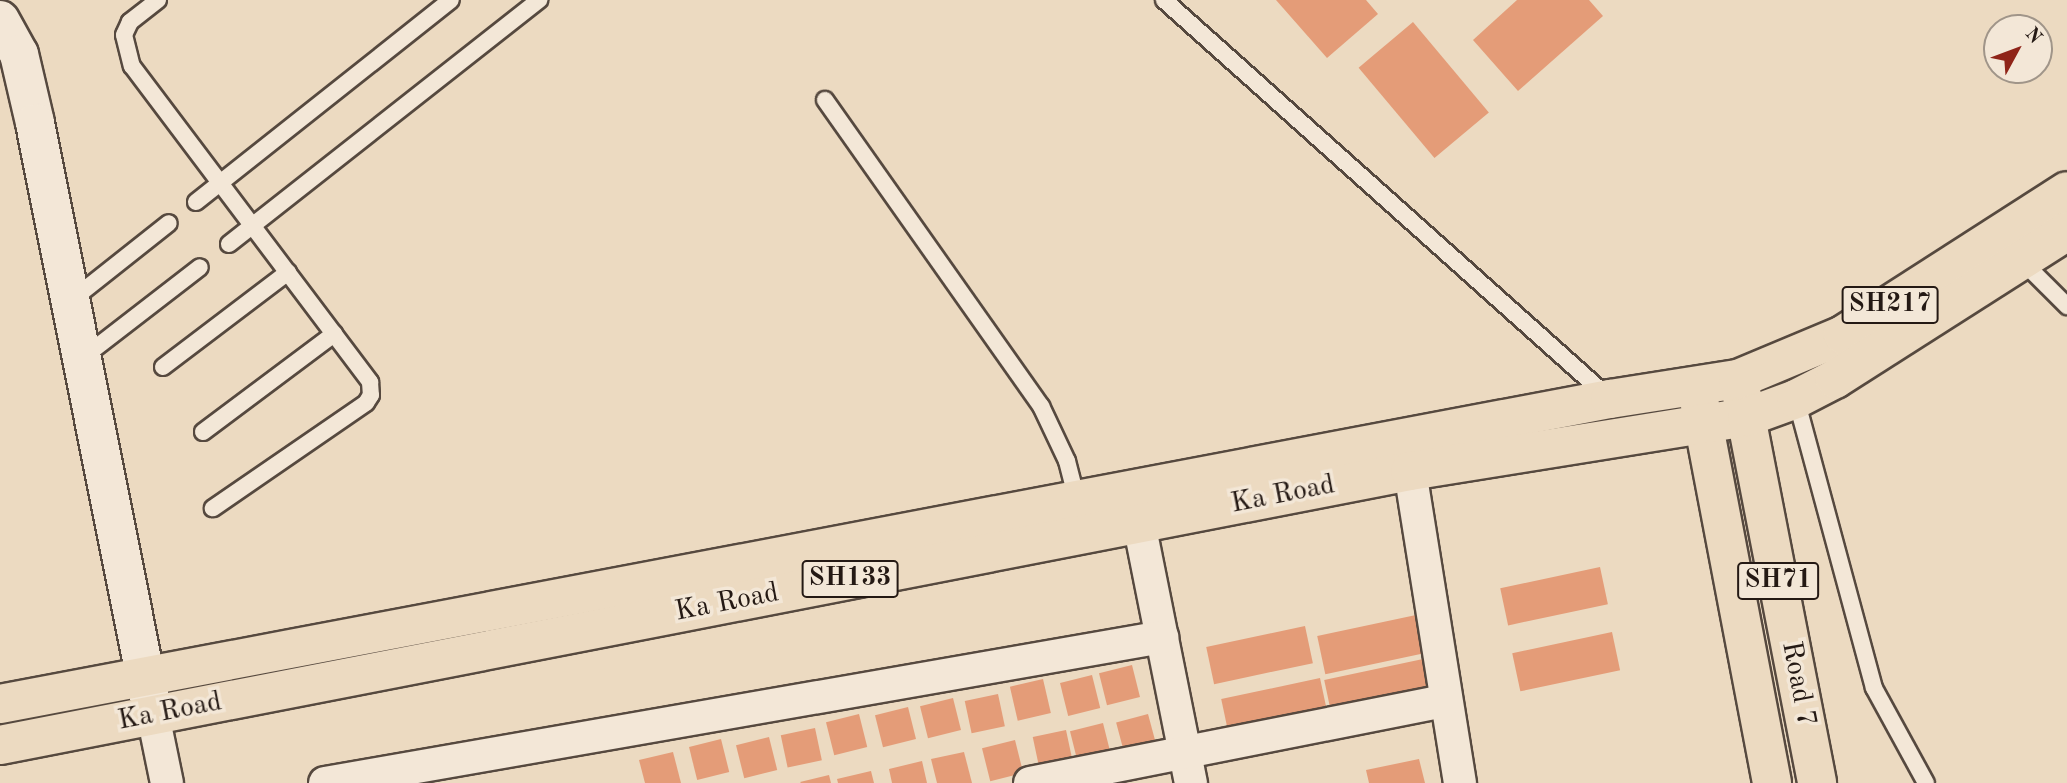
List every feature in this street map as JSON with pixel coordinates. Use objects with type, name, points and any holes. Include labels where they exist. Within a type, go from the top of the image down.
[{"type":"main road","name":"SH217","points":[[1697,386],[1738,379],[1832,341],[2067,191]]},
{"type":"main road","name":"SH217","points":[[1747,416],[1796,400],[1940,316],[2067,231]]},
{"type":"main road","name":"Road 7","points":[[1738,379],[1817,783]]},
{"type":"main road","name":"Ka Road","points":[[0,704],[1610,399],[1697,386]]},
{"type":"main road","name":"Road 7","points":[[1697,386],[1772,783]]},
{"type":"main road","name":"Ka Road","points":[[0,746],[1410,471],[1747,416]]},
{"type":"street","points":[[0,20],[19,54],[73,299],[167,783]]},
{"type":"street","points":[[1410,471],[1444,701],[1460,783]]},
{"type":"street","points":[[1139,523],[1188,768]]},
{"type":"street","points":[[325,783],[362,780],[1162,637]]},
{"type":"street","points":[[1042,782],[1188,768],[1444,701]]},
{"type":"lane","points":[[158,0],[130,22],[124,50],[132,66],[370,383],[371,395],[366,403],[213,508]]},
{"type":"lane","points":[[196,202],[451,0]]},
{"type":"lane","points":[[229,244],[254,227],[538,0]]},
{"type":"lane","points":[[1164,0],[1610,399]]},
{"type":"lane","points":[[825,100],[1041,406],[1067,461],[1076,500]]},
{"type":"lane","points":[[73,299],[169,223]]},
{"type":"lane","points":[[2020,260],[2067,306]]},
{"type":"lane","points":[[85,356],[200,267]]},
{"type":"lane","points":[[163,367],[288,272]]},
{"type":"lane","points":[[203,432],[334,334]]},
{"type":"lane","points":[[1796,400],[1874,688],[1926,783]]},
{"type":"building","points":[[1276,0],[1366,0],[1378,14],[1327,58]]},
{"type":"building","points":[[1517,0],[1589,0],[1603,16],[1518,91],[1473,40]]},
{"type":"building","points":[[1413,22],[1489,112],[1434,158],[1359,68]]},
{"type":"building","points":[[1600,567],[1608,604],[1508,625],[1500,588]]},
{"type":"building","points":[[1416,615],[1424,653],[1325,674],[1317,636]]},
{"type":"building","points":[[1305,626],[1313,663],[1214,684],[1206,647]]},
{"type":"building","points":[[1612,632],[1620,670],[1520,691],[1512,653]]},
{"type":"building","points":[[1423,659],[1431,696],[1332,717],[1324,680]]},
{"type":"building","points":[[1132,665],[1140,697],[1107,705],[1099,673]]},
{"type":"building","points":[[1092,675],[1100,708],[1068,716],[1060,683]]},
{"type":"building","points":[[1320,678],[1328,715],[1229,736],[1221,699]]},
{"type":"building","points":[[1043,679],[1051,713],[1018,721],[1010,687]]},
{"type":"building","points":[[998,694],[1005,726],[972,733],[965,701]]},
{"type":"building","points":[[953,698],[961,730],[928,738],[920,706]]},
{"type":"building","points":[[908,707],[916,739],[883,747],[875,715]]},
{"type":"building","points":[[859,714],[867,747],[834,755],[826,722]]},
{"type":"building","points":[[1148,714],[1157,747],[1125,755],[1116,723]]},
{"type":"building","points":[[1103,723],[1111,756],[1078,764],[1070,731]]},
{"type":"building","points":[[815,728],[822,760],[788,768],[781,735]]},
{"type":"building","points":[[1066,730],[1073,763],[1040,770],[1033,737]]},
{"type":"building","points":[[769,737],[777,770],[744,778],[736,745]]},
{"type":"building","points":[[721,739],[729,772],[697,780],[689,747]]},
{"type":"building","points":[[1015,740],[1023,773],[990,781],[982,748]]},
{"type":"building","points":[[673,752],[681,783],[645,783],[639,760]]},
{"type":"building","points":[[964,752],[972,783],[937,783],[931,759]]},
{"type":"building","points":[[1419,759],[1425,783],[1369,783],[1366,770]]},
{"type":"building","points":[[922,761],[927,783],[892,783],[889,769]]},
{"type":"building","points":[[871,771],[874,783],[838,783],[837,779]]},
{"type":"building","points":[[829,775],[831,783],[800,782]]}]
